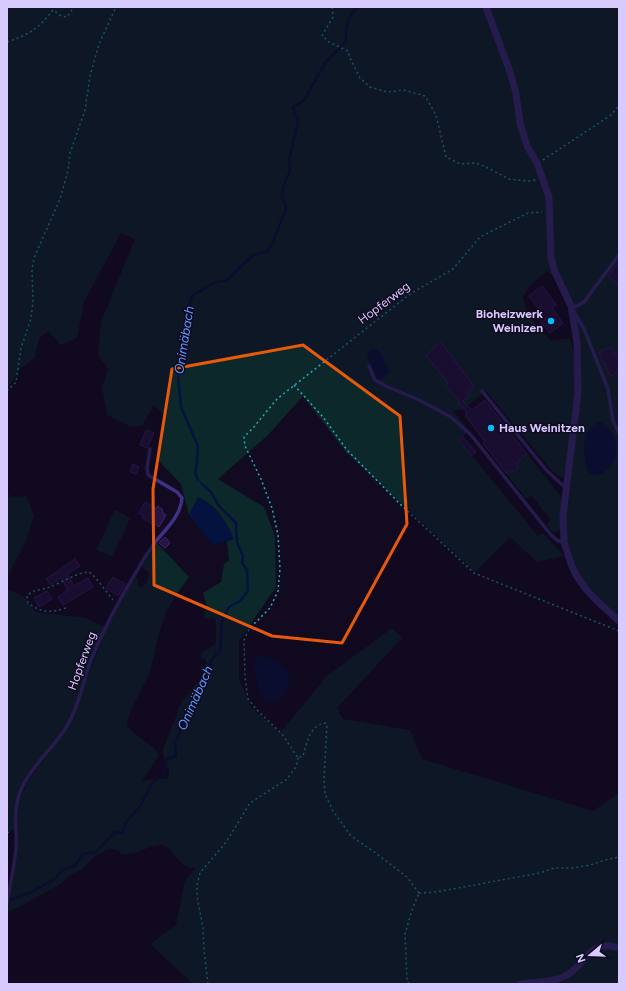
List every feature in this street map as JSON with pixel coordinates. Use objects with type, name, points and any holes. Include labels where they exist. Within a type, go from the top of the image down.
[{"type":"street","points":[[486,7],[509,69],[516,93],[520,123],[526,146],[537,163],[549,197],[551,212],[551,258],[555,272],[571,306],[577,343],[578,393],[563,516],[564,542],[571,564],[580,582],[596,600],[619,621]]},
{"type":"street","points":[[521,984],[555,980],[564,977],[573,971],[594,949],[603,945],[610,945],[619,948]]},
{"type":"lane","points":[[619,255],[584,302],[577,306],[571,306],[584,329],[608,389],[613,421],[619,432]]},
{"type":"lane","points":[[369,366],[375,380],[417,399],[451,417],[471,435],[551,535],[558,541],[564,542]]},
{"type":"lane","points":[[482,391],[547,471],[567,489]]},
{"type":"lane","name":"Hopferweg","points":[[7,903],[14,869],[16,806],[20,792],[33,770],[59,737],[70,719],[104,629],[116,605],[146,555],[174,520],[182,506],[182,498],[177,492],[148,475],[146,468],[150,449]]},
{"type":"path","points":[[7,42],[25,36],[40,26],[53,10],[61,16],[67,17],[74,7]]},
{"type":"path","points":[[7,391],[16,382],[21,348],[31,319],[33,301],[32,269],[34,258],[60,199],[68,171],[70,153],[85,110],[90,76],[99,44],[116,7]]},
{"type":"path","points":[[332,7],[333,17],[322,36],[329,42],[348,51],[360,78],[370,87],[387,92],[404,90],[425,96],[436,115],[446,157],[460,164],[476,163],[509,179],[528,181],[543,179]]},
{"type":"path","points":[[537,163],[611,115],[619,106]]},
{"type":"path","name":"Hopferweg","points":[[298,758],[282,734],[257,710],[248,699],[245,678],[244,640],[249,629],[270,608],[278,591],[280,569],[278,535],[272,508],[261,479],[245,446],[244,437],[254,428],[277,399],[294,385],[410,294],[453,269],[480,236],[528,213],[551,212]]},
{"type":"path","points":[[294,385],[323,417],[347,450],[400,504],[474,573],[619,631]]},
{"type":"path","points":[[66,608],[46,612],[36,609],[28,602],[27,596],[35,590],[56,585],[83,572],[89,572],[95,577],[116,605]]},
{"type":"path","points":[[208,984],[203,928],[197,896],[200,873],[227,841],[250,803],[287,779],[296,767],[298,758],[303,756],[312,731],[318,724],[325,723],[327,726],[324,778],[325,794],[332,811],[351,836],[407,877],[419,893]]},
{"type":"path","points":[[419,893],[436,892],[540,873],[554,868],[572,868],[619,857]]},
{"type":"path","points":[[409,984],[407,980],[405,934],[419,893]]},
{"type":"highlighted area","points":[[303,345],[400,416],[407,524],[342,643],[272,636],[154,585],[153,489],[172,369]]},
{"type":"green space","points":[[7,7],[619,7],[619,621],[585,588],[564,542],[578,393],[571,306],[561,283],[547,271],[532,283],[523,296],[524,303],[530,315],[537,326],[551,341],[570,338],[575,370],[575,388],[566,476],[562,478],[553,472],[486,391],[464,409],[453,411],[469,430],[463,437],[464,446],[538,536],[543,533],[564,556],[537,562],[510,537],[475,572],[346,452],[303,396],[268,435],[218,479],[264,507],[275,536],[276,587],[239,641],[239,679],[250,706],[280,733],[327,676],[392,628],[402,638],[337,708],[343,719],[410,730],[422,759],[593,811],[619,793],[619,984],[193,984],[150,944],[176,925],[185,881],[195,868],[184,865],[171,850],[163,845],[154,846],[128,854],[123,854],[115,849],[109,849],[94,857],[82,869],[66,878],[61,884],[7,912],[17,856],[19,802],[22,793],[37,768],[67,729],[106,630],[132,581],[134,581],[135,578],[138,579],[137,586],[142,587],[147,582],[149,573],[141,566],[157,543],[189,577],[174,598],[165,615],[150,671],[132,708],[127,726],[130,730],[154,748],[159,755],[142,781],[166,779],[169,777],[169,771],[163,754],[163,749],[177,714],[178,707],[210,668],[204,658],[201,659],[201,654],[216,643],[215,618],[207,619],[204,617],[207,607],[203,593],[221,582],[224,564],[229,560],[227,541],[234,539],[220,514],[204,500],[198,497],[189,515],[181,484],[156,458],[165,421],[164,415],[154,405],[142,426],[131,427],[107,415],[102,388],[108,369],[98,355],[101,322],[135,239],[121,233],[84,302],[77,338],[61,345],[48,331],[39,338],[35,357],[20,369],[7,389]]},
{"type":"green space","points":[[527,454],[560,495],[562,502],[561,529],[553,533],[546,524],[551,520],[531,495],[526,499],[506,473],[518,467],[516,463]]},
{"type":"green space","points":[[7,493],[11,497],[26,496],[34,516],[26,541],[7,577]]},
{"type":"green space","points":[[115,510],[130,519],[112,556],[96,550]]},
{"type":"green space","points":[[7,589],[23,596],[36,612],[85,618],[105,627],[70,719],[26,780],[17,802],[16,828],[7,833]]},
{"type":"shaded area","points":[[374,348],[381,355],[389,372],[378,380],[376,379],[370,364],[372,362],[369,362],[367,354]]},
{"type":"shaded area","points":[[600,422],[606,426],[615,438],[617,452],[611,465],[604,472],[598,475],[588,472],[584,444],[589,431],[593,426]]},
{"type":"shaded area","points":[[198,497],[215,509],[228,526],[234,539],[213,545],[189,515]]},
{"type":"shaded area","points":[[256,655],[278,662],[285,668],[291,680],[283,698],[274,702],[262,699],[253,670]]},
{"type":"building","points":[[619,262],[619,285],[608,277]]},
{"type":"building","points":[[542,286],[556,305],[552,308],[563,323],[550,333],[539,319],[543,315],[529,296]]},
{"type":"building","name":"Haus Weinitzen","points":[[441,342],[474,387],[467,392],[470,396],[463,401],[472,410],[485,400],[527,454],[516,463],[518,467],[512,472],[510,470],[506,473],[483,443],[485,442],[465,415],[467,413],[445,385],[448,383],[426,355]]},
{"type":"building","points":[[611,347],[615,356],[619,354],[619,372],[610,376],[599,352]]},
{"type":"building","points":[[146,430],[154,433],[147,448],[140,445]]},
{"type":"building","points":[[463,437],[476,452],[471,456],[459,440]]},
{"type":"building","points":[[133,464],[139,467],[136,474],[130,472]]},
{"type":"building","points":[[145,502],[156,509],[158,506],[166,515],[159,527],[142,518],[143,515],[139,513]]},
{"type":"building","points":[[165,537],[170,543],[165,548],[159,543]]},
{"type":"building","points":[[75,559],[80,566],[67,574],[74,586],[88,578],[93,587],[63,605],[58,597],[68,590],[61,578],[51,585],[46,579]]},
{"type":"building","points":[[113,577],[125,584],[118,596],[106,588]]},
{"type":"building","points":[[47,591],[52,599],[39,607],[34,598]]},
{"type":"waterway","name":"Onimäbach","points":[[198,480],[195,473],[198,446],[181,407],[178,375],[183,361],[181,343],[189,320],[189,307],[192,296],[213,283],[227,280],[253,255],[268,251],[274,240],[286,208],[282,197],[283,187],[290,171],[289,160],[298,121],[293,108],[305,99],[325,63],[346,41],[346,26],[357,7]]},
{"type":"waterway","name":"Onimäbach","points":[[10,900],[29,893],[55,879],[62,870],[75,866],[83,854],[96,852],[114,833],[123,832],[126,822],[139,808],[153,782],[163,776],[167,759],[176,756],[175,744],[189,705],[202,686],[204,677],[210,670],[211,660],[220,651],[222,621],[229,607],[240,601],[248,591],[247,570],[242,563],[243,556],[237,542],[236,523],[218,505],[211,492],[201,483]]},
{"type":"place","name":"Bioheizwerk Weinizen","points":[[551,321]]},
{"type":"place","name":"Haus Weinitzen","points":[[491,428]]}]
